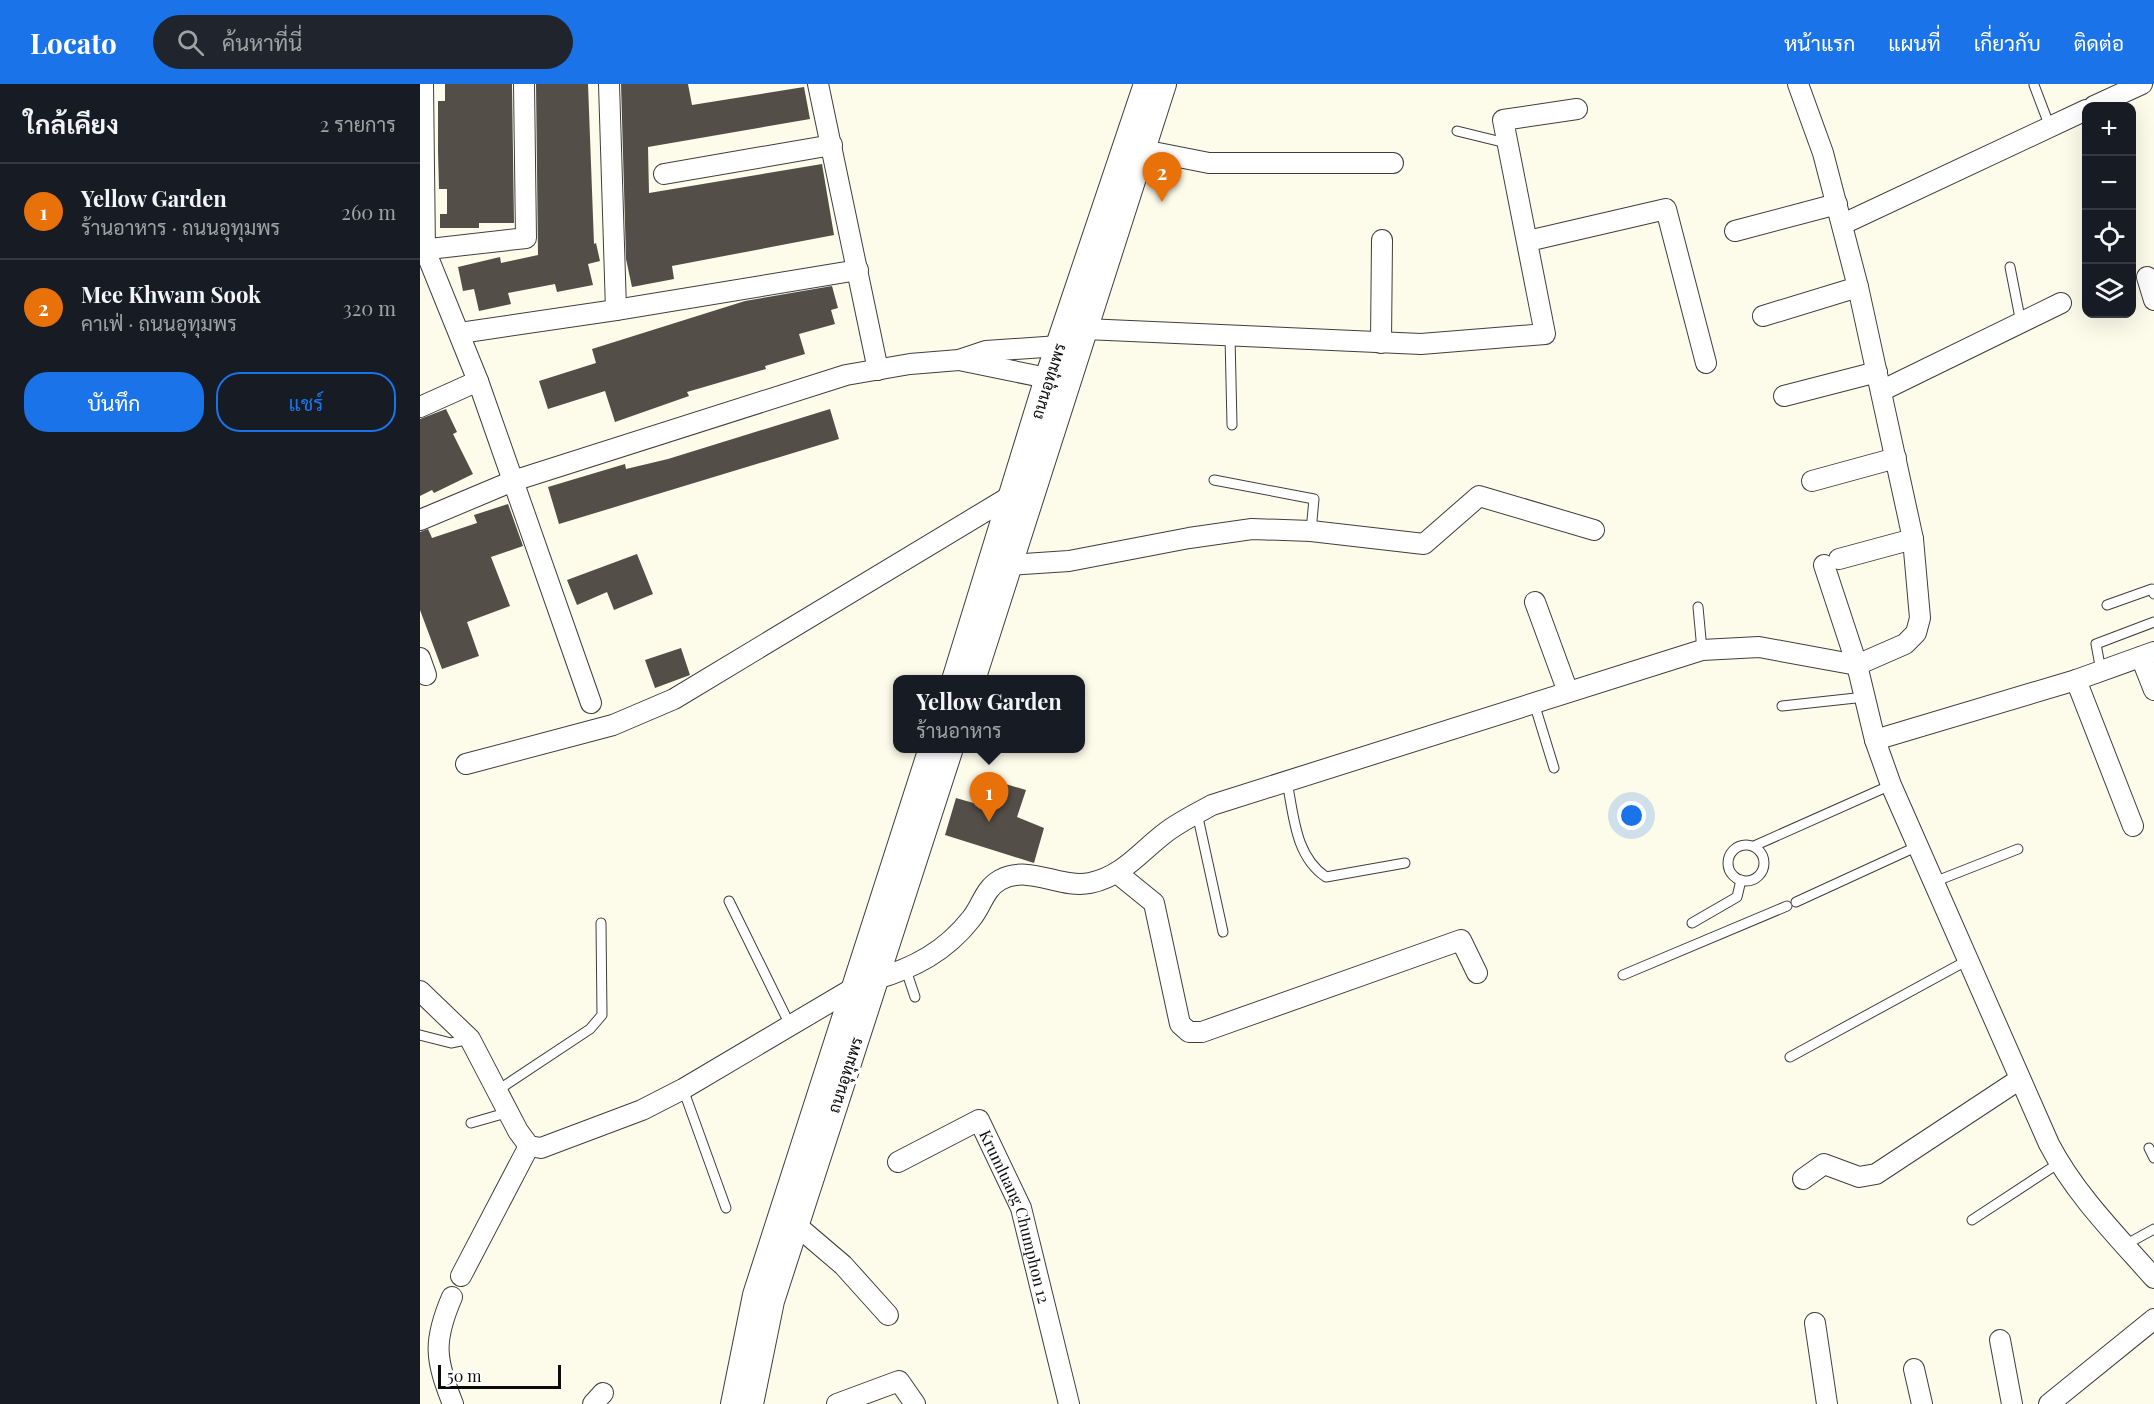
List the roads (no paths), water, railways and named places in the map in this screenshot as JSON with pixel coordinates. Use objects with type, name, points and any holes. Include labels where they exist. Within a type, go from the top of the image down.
[{"type":"street","points":[[423,84],[422,250],[460,333],[478,381],[591,703]]},
{"type":"street","points":[[422,250],[526,238],[524,84]]},
{"type":"street","points":[[609,84],[616,310]]},
{"type":"street","points":[[818,84],[878,370]]},
{"type":"street","name":"ถนนอุทุมพร","points":[[956,675],[1014,494],[1047,378],[1146,84]]},
{"type":"street","name":"ถนนอุทุมพร","points":[[975,675],[1164,84]]},
{"type":"street","points":[[529,1146],[551,1146],[642,1110],[683,1089],[852,989],[906,970],[940,951],[971,920],[988,889],[1006,877],[1032,875],[1076,884],[1090,883],[1127,867],[1164,833],[1212,805],[1702,650],[1759,647],[1857,665],[1905,644],[1916,633],[1920,618],[1913,539],[1843,224],[1823,153],[1798,84]]},
{"type":"street","points":[[2103,102],[2142,84]]},
{"type":"street","points":[[1085,329],[1421,344],[1545,334],[1503,120],[1577,109]]},
{"type":"street","points":[[1843,224],[2082,112]]},
{"type":"street","points":[[664,174],[832,145]]},
{"type":"street","points":[[1143,150],[1209,163],[1393,163]]},
{"type":"street","points":[[1735,231],[1837,204]]},
{"type":"street","points":[[1528,241],[1666,209],[1706,363]]},
{"type":"street","points":[[1381,343],[1382,240]]},
{"type":"street","points":[[460,333],[858,270]]},
{"type":"street","points":[[2147,277],[2154,300]]},
{"type":"street","points":[[1763,316],[1858,287]]},
{"type":"street","points":[[1784,396],[1879,382],[2061,303]]},
{"type":"street","points":[[420,520],[513,481],[846,375],[959,360],[986,351],[1059,346]]},
{"type":"street","points":[[959,360],[1047,378]]},
{"type":"street","points":[[420,407],[478,381]]},
{"type":"street","points":[[1812,481],[1896,458]]},
{"type":"street","points":[[466,764],[614,725],[674,699],[1014,494]]},
{"type":"street","points":[[1010,565],[1069,561],[1189,537],[1252,529],[1311,531],[1424,544],[1479,496],[1594,530]]},
{"type":"street","points":[[1913,539],[1832,562],[1875,740],[1891,785],[2020,1079],[2059,1162],[2154,1278]]},
{"type":"street","points":[[1536,602],[1568,692]]},
{"type":"street","points":[[1875,740],[2076,680],[2148,655],[2154,690]]},
{"type":"street","points":[[2076,680],[2133,826]]},
{"type":"street","name":"ถนนอุทุมพร","points":[[733,1404],[755,1295],[929,753]]},
{"type":"street","name":"ถนนอุทุมพร","points":[[751,1404],[771,1301],[949,753]]},
{"type":"street","points":[[1117,873],[1155,903],[1180,1024],[1189,1032],[1202,1032],[1461,940],[1477,973]]},
{"type":"street","points":[[420,991],[470,1039],[529,1146]]},
{"type":"street","points":[[1803,1179],[1824,1164],[1859,1177],[1876,1174],[2020,1079]]},
{"type":"street","name":"Krumluang Chumphon 12","points":[[898,1162],[979,1120],[1021,1208],[1068,1404]]},
{"type":"street","points":[[461,1276],[529,1146]]},
{"type":"street","points":[[796,1225],[843,1265],[888,1315]]},
{"type":"street","points":[[452,1297],[438,1335],[438,1356],[453,1404]]},
{"type":"street","points":[[2049,1404],[2154,1319]]},
{"type":"street","points":[[1815,1323],[1827,1404]]},
{"type":"street","points":[[2000,1340],[2012,1404]]},
{"type":"street","points":[[1914,1369],[1922,1404]]},
{"type":"street","points":[[837,1404],[899,1382],[915,1404]]},
{"type":"lane","points":[[2034,85],[2050,127]]},
{"type":"lane","points":[[1457,132],[1506,143]]},
{"type":"lane","points":[[2010,267],[2021,322]]},
{"type":"lane","points":[[1230,336],[1232,425]]},
{"type":"lane","points":[[1214,480],[1314,499],[1311,531]]},
{"type":"lane","points":[[2107,605],[2152,589],[2154,594]]},
{"type":"lane","points":[[1698,608],[1702,650]]},
{"type":"lane","points":[[2101,671],[2096,644],[2154,622]]},
{"type":"lane","points":[[1782,706],[1865,697]]},
{"type":"lane","points":[[1534,703],[1554,768]]},
{"type":"lane","points":[[1287,782],[1301,849],[1313,868],[1326,877],[1405,863]]},
{"type":"lane","points":[[1754,846],[1764,860],[1763,869],[1750,880],[1741,880],[1730,871],[1730,857],[1739,846],[1754,846],[1891,785]]},
{"type":"lane","points":[[1197,813],[1222,932]]},
{"type":"lane","points":[[1623,975],[1791,904],[1918,846]]},
{"type":"lane","points":[[1934,882],[2018,849]]},
{"type":"lane","points":[[1692,923],[1737,897],[1741,880]]},
{"type":"lane","points":[[729,901],[790,1027]]},
{"type":"lane","points":[[498,1090],[590,1029],[602,1015],[601,922]]},
{"type":"lane","points":[[1790,1057],[1968,960]]},
{"type":"lane","points":[[906,970],[915,997]]},
{"type":"lane","points":[[420,1035],[451,1043],[470,1039]]},
{"type":"lane","points":[[683,1089],[726,1208]]},
{"type":"lane","points":[[471,1123],[509,1112]]},
{"type":"lane","points":[[1972,1221],[2059,1162]]},
{"type":"lane","points":[[2125,1245],[2154,1229]]},
{"type":"place","name":"Mee Khwam Sook","points":[[1162,202]]},
{"type":"place","name":"Yellow Garden","points":[[989,822]]}]
